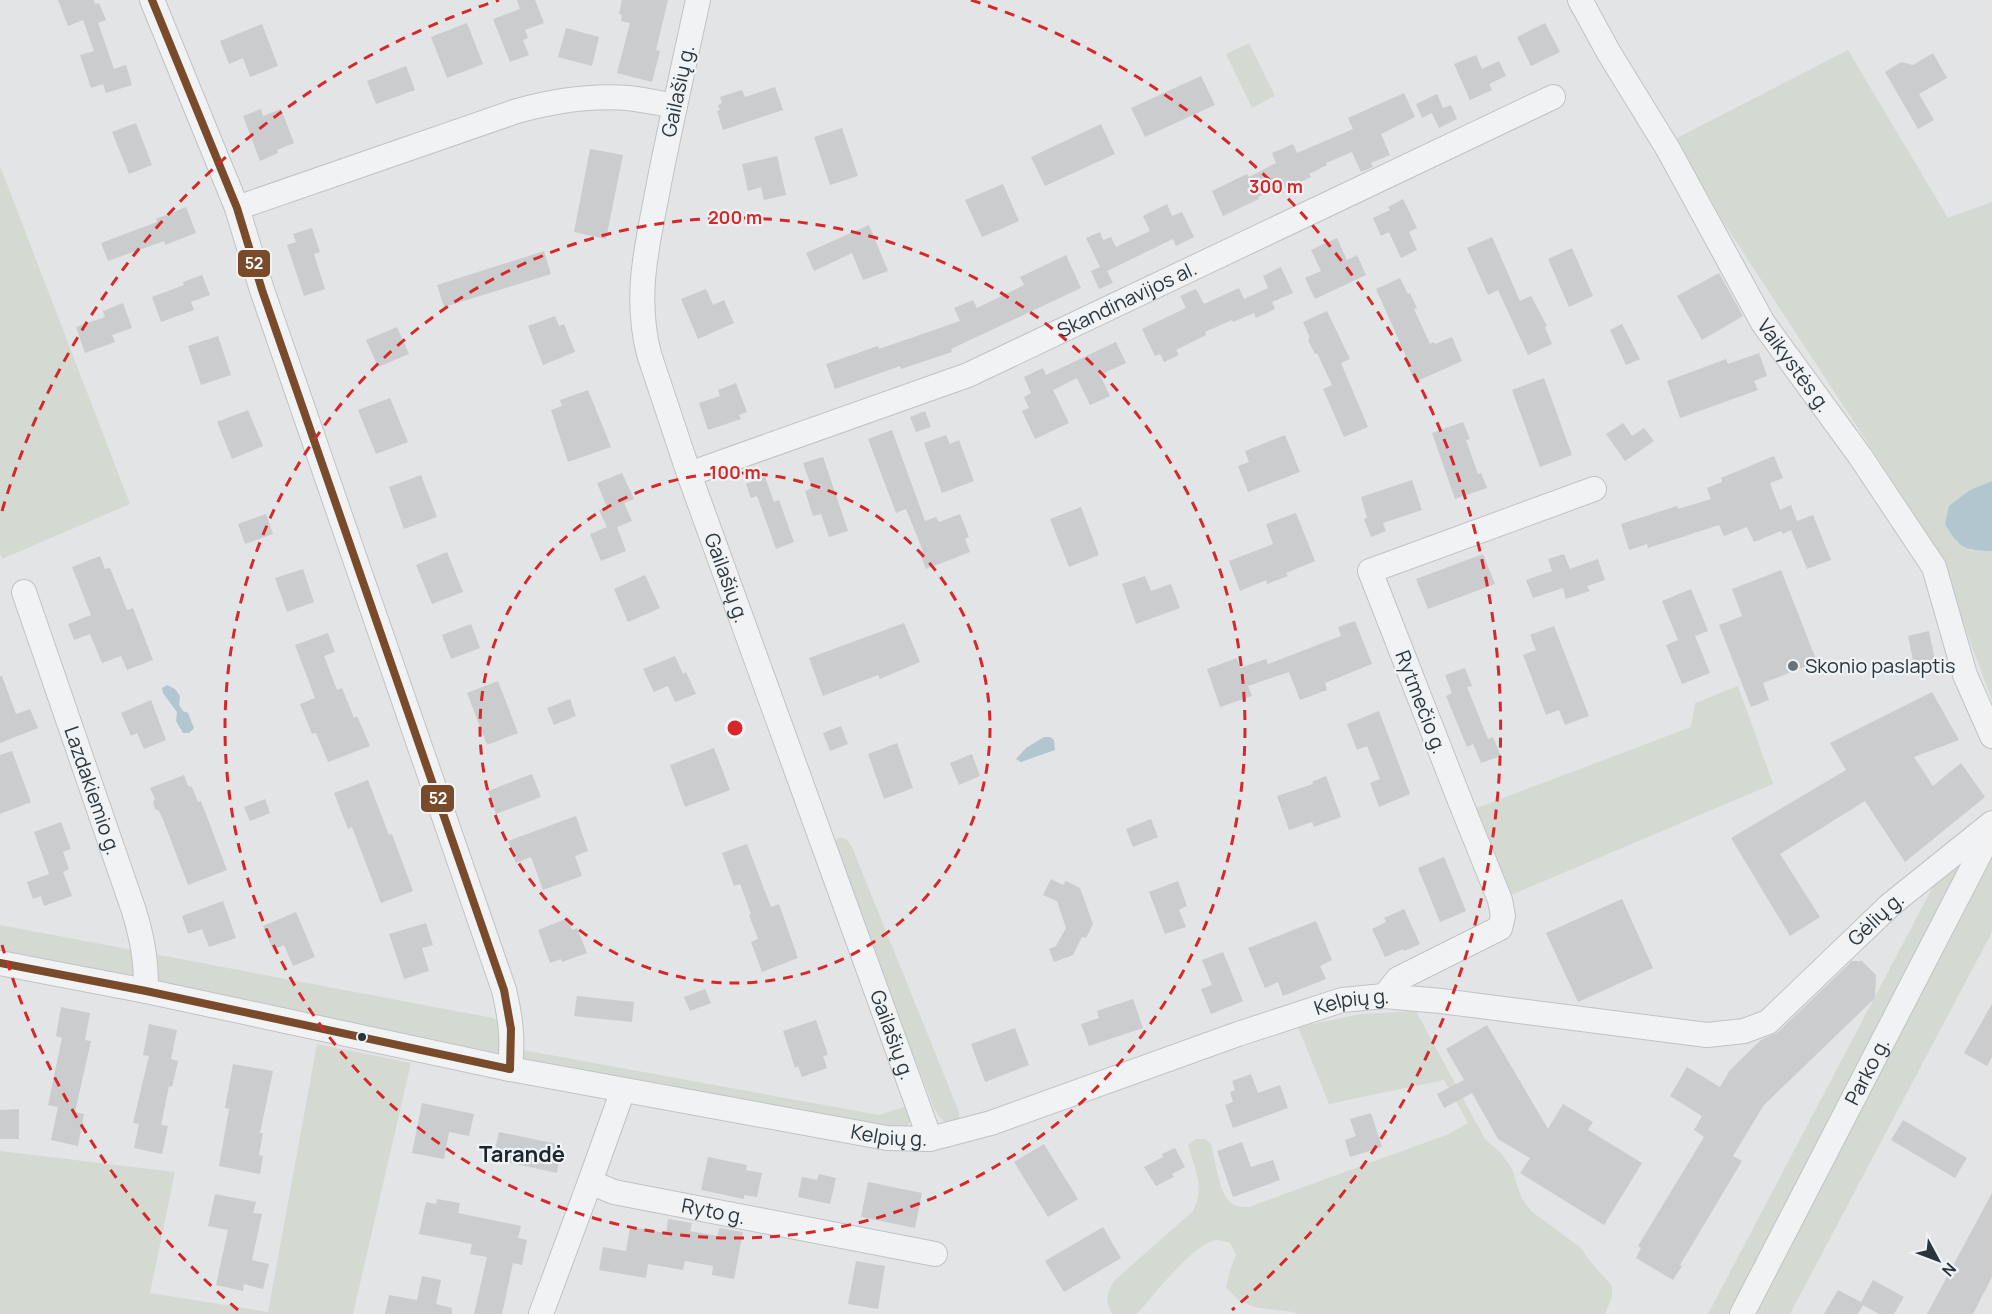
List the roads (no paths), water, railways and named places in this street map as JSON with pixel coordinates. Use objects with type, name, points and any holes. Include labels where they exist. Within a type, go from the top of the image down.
[{"type":"street","points":[[152,0],[237,208],[262,290],[504,990],[512,1031],[510,1069]]},
{"type":"street","name":"Gailašių g.","points":[[698,0],[643,268],[641,308],[648,354],[689,474],[930,1139]]},
{"type":"street","name":"Vaikystės g.","points":[[1580,0],[1609,54],[1668,149],[1763,323],[1860,456],[1934,567],[1965,675],[1992,736]]},
{"type":"street","name":"Skandinavijos al.","points":[[689,474],[968,375],[1553,97]]},
{"type":"street","points":[[237,208],[517,111],[555,101],[628,98],[675,106]]},
{"type":"street","name":"Rytmečio g.","points":[[1384,996],[1398,979],[1500,928],[1503,916],[1500,900],[1370,572],[1594,489]]},
{"type":"street","name":"Lazdakiemio g.","points":[[24,592],[134,911],[144,944],[146,991]]},
{"type":"street","name":"Gėlių g.","points":[[1768,1022],[1890,905],[1992,823]]},
{"type":"street","name":"Parko g.","points":[[1742,1314],[1992,830]]},
{"type":"street","name":"Kelpių g.","points":[[0,963],[146,991],[510,1069],[887,1138],[930,1139],[992,1123],[1238,1034],[1342,1000],[1384,996],[1441,1001],[1707,1035],[1744,1031],[1768,1022]]},
{"type":"street","points":[[541,1314],[623,1090]]},
{"type":"street","name":"Ryto g.","points":[[590,1182],[614,1192],[934,1254]]},
{"type":"water","points":[[1992,481],[1992,551],[1969,549],[1954,538],[1945,524],[1949,506],[1970,490]]},
{"type":"water","points":[[167,685],[175,689],[180,696],[179,705],[183,711],[188,713],[194,728],[189,733],[183,733],[176,721],[177,712],[163,693],[162,688]]},
{"type":"water","points":[[1044,737],[1054,740],[1055,750],[1021,762],[1016,759],[1026,748]]},
{"type":"place","name":"Skonio paslaptis","points":[[1793,666]]},
{"type":"district","name":"Tarandė","points":[[522,1154]]}]
